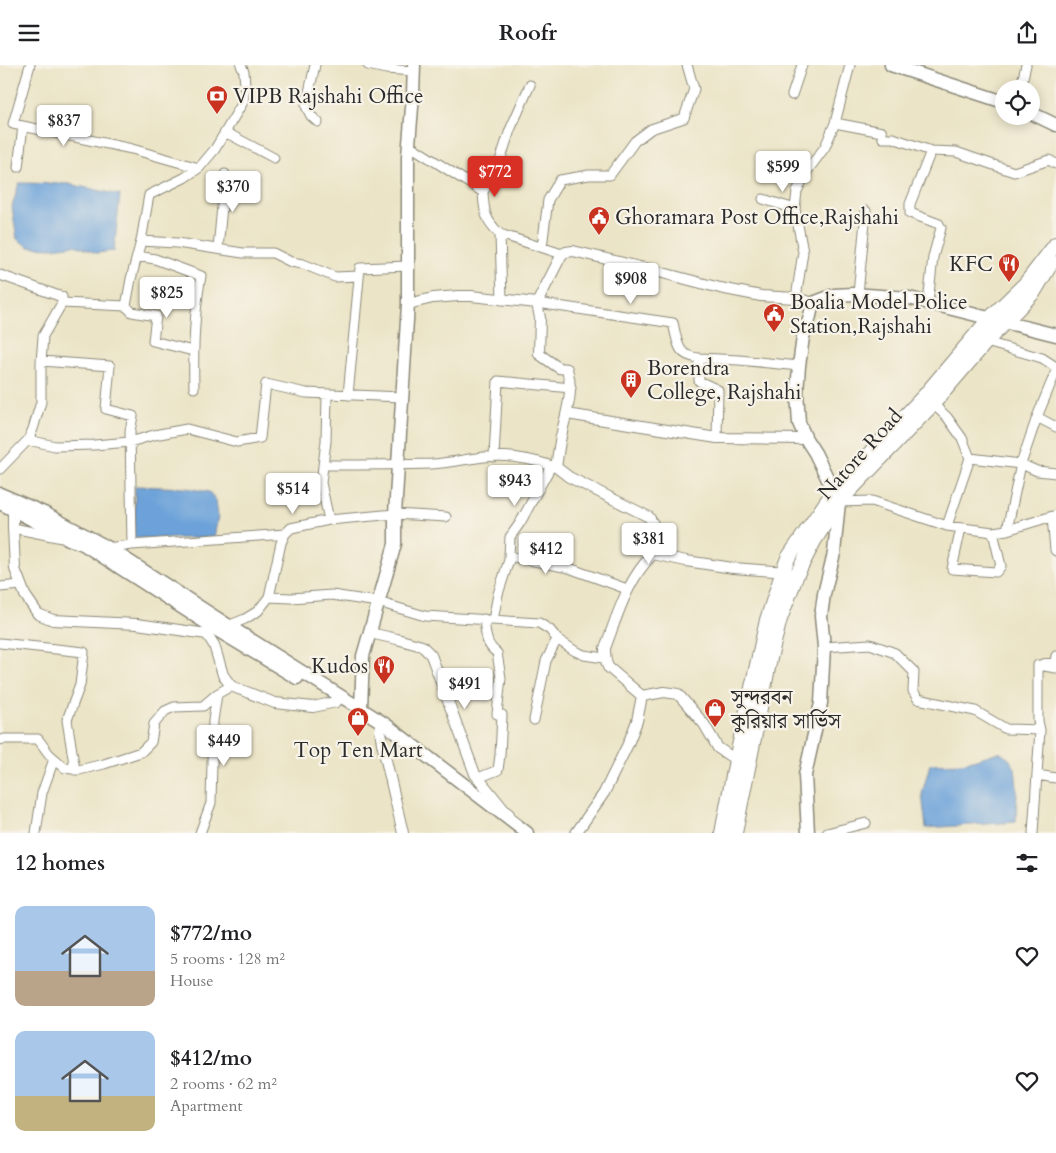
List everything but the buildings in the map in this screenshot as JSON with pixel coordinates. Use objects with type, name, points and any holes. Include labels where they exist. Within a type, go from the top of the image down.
[{"type":"highway","points":[[722,833],[736,760],[768,620],[782,571],[788,559],[836,497],[990,318],[1026,283],[1056,244]]},
{"type":"highway","name":"Natore Road","points":[[734,833],[770,658],[780,619],[797,573],[836,497],[933,404],[986,342],[1034,292],[1056,255]]},
{"type":"main road","points":[[892,65],[995,99]]},
{"type":"main road","points":[[360,712],[363,657],[395,544],[395,514],[408,304],[409,145],[413,68]]},
{"type":"main road","points":[[1040,117],[1056,125]]},
{"type":"main road","points":[[808,833],[805,775],[821,703],[824,647],[821,616],[824,593],[834,553],[836,497],[815,453],[806,439],[800,423],[798,407],[797,392],[803,337],[813,303],[834,295],[858,294],[909,298],[1056,335]]},
{"type":"main road","points":[[0,495],[70,539],[103,551]]},
{"type":"main road","points":[[0,503],[46,514],[218,630],[380,725],[527,833]]},
{"type":"main road","points":[[380,725],[514,833]]},
{"type":"street","points":[[30,65],[13,124],[132,149],[199,169]]},
{"type":"street","points":[[126,306],[149,195],[184,179],[199,169],[215,149],[243,102],[245,86],[244,72],[241,65]]},
{"type":"street","points":[[315,65],[306,106],[311,116],[318,122]]},
{"type":"street","points":[[368,65],[386,69],[413,68]]},
{"type":"street","points":[[542,247],[548,200],[560,180],[589,175],[610,175],[635,141],[651,129],[684,118],[694,89],[687,65]]},
{"type":"street","points":[[792,95],[802,65]]},
{"type":"street","points":[[796,298],[803,252],[795,209],[796,191],[808,170],[825,147],[836,123],[850,65]]},
{"type":"street","points":[[1022,80],[1026,65]]},
{"type":"street","points":[[530,85],[510,130],[498,167],[483,192],[484,211],[492,226],[500,234],[562,254],[574,251],[752,295],[796,298],[813,303]]},
{"type":"street","points":[[836,123],[882,132],[883,138],[894,138],[930,151],[956,152],[1014,172],[1049,160],[1056,164]]},
{"type":"street","points":[[18,167],[23,126]]},
{"type":"street","points":[[225,132],[274,158]]},
{"type":"street","points":[[409,145],[483,192]]},
{"type":"street","points":[[928,303],[933,257],[941,228],[939,224],[910,213],[909,210],[930,151]]},
{"type":"street","points":[[218,249],[225,174]]},
{"type":"street","points":[[763,199],[795,209]]},
{"type":"street","points":[[858,294],[866,211]]},
{"type":"street","points":[[500,234],[502,300]]},
{"type":"street","points":[[141,241],[177,243],[243,253],[273,253],[291,262],[303,264],[335,277],[360,276]]},
{"type":"street","points":[[478,778],[498,770],[500,755],[502,715],[497,713],[501,678],[497,653],[487,641],[489,620],[509,560],[510,537],[554,467],[567,414],[571,388],[568,369],[559,368],[539,354],[540,318],[537,303],[562,254]]},
{"type":"street","points":[[137,256],[155,259],[201,277],[197,296],[193,351],[194,388]]},
{"type":"street","points":[[348,395],[360,268],[408,266]]},
{"type":"street","points":[[0,275],[62,297],[62,303],[43,336],[41,402],[33,429],[28,440],[0,469]]},
{"type":"street","points":[[408,304],[433,298],[471,296],[537,303],[673,323],[680,349],[689,357],[799,366]]},
{"type":"street","points":[[62,303],[126,306],[132,312],[156,316],[153,341],[193,351]]},
{"type":"street","points":[[986,342],[1042,358],[1056,367]]},
{"type":"street","points":[[699,358],[700,381],[718,390],[716,438]]},
{"type":"street","points":[[41,361],[110,366],[106,409],[133,416],[130,431],[132,545]]},
{"type":"street","points":[[1007,530],[1021,465],[1037,417],[1056,371]]},
{"type":"street","points":[[494,457],[498,381],[571,388]]},
{"type":"street","points":[[28,440],[55,446],[94,445],[130,442],[187,429],[237,442],[260,438],[266,384],[306,393],[402,397]]},
{"type":"street","points":[[327,394],[326,441],[321,483],[329,520]]},
{"type":"street","points":[[933,404],[947,417],[962,438],[970,458],[948,527]]},
{"type":"street","points":[[567,414],[716,438],[806,439]]},
{"type":"street","points":[[1037,417],[1056,427]]},
{"type":"street","points":[[323,465],[431,464],[494,457],[529,460],[554,467],[569,477],[649,517],[656,529],[653,554],[645,562],[627,589],[605,648],[604,658],[608,667],[642,696],[678,693],[704,724],[718,748],[736,760]]},
{"type":"street","points":[[970,458],[1021,465],[1037,471],[1056,473]]},
{"type":"street","points":[[836,497],[872,501],[948,527],[993,532],[1007,530],[1054,516],[1056,551]]},
{"type":"street","points":[[15,506],[13,528],[15,569],[25,595],[38,614],[53,620],[218,630],[245,619],[258,611],[269,597],[282,543],[285,534],[291,528],[329,520],[395,514],[446,517]]},
{"type":"street","points":[[13,528],[70,539]]},
{"type":"street","points":[[961,528],[952,569],[996,572],[1001,566],[993,532]]},
{"type":"street","points":[[103,551],[132,545],[285,534]]},
{"type":"street","points":[[653,554],[733,568],[797,573]]},
{"type":"street","points":[[509,557],[569,567],[627,589]]},
{"type":"street","points":[[0,587],[21,585]]},
{"type":"street","points":[[269,597],[291,598],[332,595],[378,602],[426,616],[540,623],[550,630],[556,639],[575,651],[584,655],[604,658]]},
{"type":"street","points":[[218,630],[214,645],[223,675],[231,686],[275,703],[313,707],[338,699]]},
{"type":"street","points":[[370,633],[422,646],[430,655],[475,774],[505,811],[536,833]]},
{"type":"street","points":[[534,720],[546,661],[556,639]]},
{"type":"street","points":[[0,643],[84,652],[80,685],[67,720],[75,770]]},
{"type":"street","points":[[824,647],[870,644],[895,653],[914,672],[913,691],[918,699],[974,711],[1006,729],[1040,730]]},
{"type":"street","points":[[1038,665],[1055,662],[1056,656]]},
{"type":"street","points":[[1033,833],[1040,730],[1038,721],[1038,665]]},
{"type":"street","points":[[1038,665],[1056,668]]},
{"type":"street","points":[[0,740],[38,739],[49,754],[65,769],[80,770],[141,752],[151,742],[154,723],[165,711],[174,707],[203,706],[217,694],[231,686]]},
{"type":"street","points":[[200,833],[211,803],[213,721],[217,694]]},
{"type":"street","points":[[576,833],[604,793],[628,744],[637,721],[642,696]]},
{"type":"street","points":[[380,725],[403,833]]},
{"type":"street","points":[[36,833],[42,793],[54,759]]},
{"type":"street","points":[[1037,775],[1056,778]]},
{"type":"street","points":[[827,833],[866,823]]},
{"type":"water","points":[[19,183],[69,184],[120,195],[114,251],[96,253],[75,245],[53,248],[29,247],[17,239],[12,207]]},
{"type":"water","points":[[135,486],[186,488],[209,492],[216,500],[218,517],[214,537],[134,538]]},
{"type":"water","points":[[999,752],[1009,759],[1015,768],[1017,788],[1016,822],[926,828],[922,794],[930,764],[963,763]]},
{"type":"place","name":"VIPB Rajshahi Office","points":[[217,115]]},
{"type":"place","name":"Ghoramara Post Office,Rajshahi","points":[[599,236]]},
{"type":"place","name":"KFC","points":[[1009,283]]},
{"type":"place","name":"Boalia Model Police Station,Rajshahi","points":[[774,333]]},
{"type":"place","name":"Borendra College, Rajshahi","points":[[631,399]]},
{"type":"place","name":"Kudos","points":[[384,685]]},
{"type":"place","name":"সুন্দরবন কুরিয়ার সার্ভিস","points":[[715,728]]},
{"type":"place","name":"Top Ten Mart","points":[[358,737]]}]
